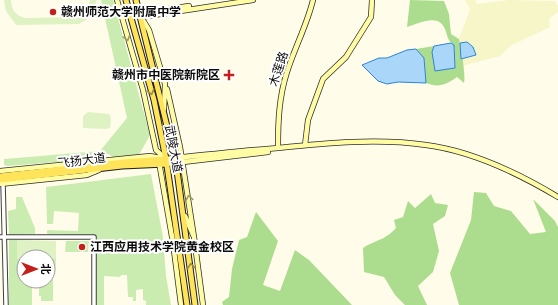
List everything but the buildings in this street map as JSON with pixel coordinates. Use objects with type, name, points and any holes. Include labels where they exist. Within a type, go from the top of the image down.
[{"type":"main road","name":"武陵大道","points":[[126,0],[154,100],[176,220],[188,305]]},
{"type":"main road","name":"武陵大道","points":[[136,0],[176,160],[185,216],[195,305]]},
{"type":"main road","name":"飞扬大道","points":[[1,178],[30,178],[158,161]]},
{"type":"main road","name":"飞扬大道","points":[[1,178],[124,162],[166,162]]},
{"type":"street","points":[[117,0],[143,90],[156,150],[172,237],[181,305]]},
{"type":"street","points":[[140,15],[232,0]]},
{"type":"street","points":[[140,15],[253,0]]},
{"type":"street","name":"木莲路","points":[[278,147],[278,118],[283,85],[310,16],[314,0]]},
{"type":"street","points":[[305,145],[308,120],[323,79],[346,57],[371,17],[372,0]]},
{"type":"street","points":[[140,15],[149,30],[165,84],[182,160],[203,305]]},
{"type":"street","points":[[164,109],[165,84]]},
{"type":"street","points":[[182,160],[278,147],[354,141],[387,141],[427,145],[498,165],[534,183],[558,198]]},
{"type":"street","points":[[156,150],[166,162],[354,143],[426,147],[497,167],[533,185],[558,201]]},
{"type":"street","points":[[6,305],[5,237],[1,178],[46,181],[87,175],[101,169]]},
{"type":"street","points":[[30,178],[46,181]]},
{"type":"street","points":[[185,216],[194,237]]},
{"type":"street","points":[[172,237],[176,220]]},
{"type":"street","points":[[0,237],[94,237],[94,305]]},
{"type":"street","points":[[0,296],[6,295]]},
{"type":"green space","points":[[4,0],[11,0],[15,12],[19,16],[26,18],[80,17],[87,11],[90,0],[96,0],[96,2],[91,17],[79,24],[16,25],[6,11]]},
{"type":"green space","points":[[101,0],[113,0],[150,135],[139,155],[113,157],[108,154],[85,156],[80,160],[8,166],[4,165],[4,159],[100,151],[127,118]]},
{"type":"green space","points":[[410,0],[444,1],[449,14],[451,34],[459,39],[464,68],[464,83],[457,77],[442,85],[430,85],[426,83],[424,58],[416,49],[434,46],[432,52],[455,68],[454,45],[449,41],[443,26],[439,22],[430,20],[407,27]]},
{"type":"green space","points":[[465,0],[475,0],[477,4],[509,0],[555,1],[558,6],[558,12],[549,19],[550,27],[512,45],[500,56],[462,66],[461,59],[476,56],[467,42],[460,43],[459,39],[470,9]]},
{"type":"green space","points":[[88,112],[109,114],[111,118],[110,128],[83,128],[83,116]]},
{"type":"green space","points":[[151,174],[163,237],[166,276],[171,305],[146,305],[146,301],[143,300],[143,289],[136,290],[136,301],[133,301],[133,297],[128,297],[127,275],[121,275],[120,277],[104,276],[104,305],[96,305],[95,236],[47,234],[47,230],[78,231],[79,213],[54,211],[53,224],[47,224],[46,187]]},
{"type":"green space","points":[[474,192],[486,193],[494,206],[511,211],[530,234],[546,232],[533,199],[555,221],[558,227],[558,305],[459,305],[450,273],[471,220]]},
{"type":"green space","points":[[431,194],[435,203],[448,205],[445,216],[433,224],[439,251],[433,272],[418,286],[427,305],[405,305],[395,295],[384,277],[364,272],[363,248],[384,238],[396,228],[394,220],[403,217],[408,201],[415,208]]},
{"type":"green space","points":[[16,197],[22,197],[35,228],[35,234],[9,235],[8,211],[16,209]]},
{"type":"green space","points":[[256,212],[278,241],[263,285],[280,291],[295,250],[309,260],[352,305],[223,305],[222,302],[229,297],[232,269],[239,240],[247,237]]},
{"type":"green space","points":[[9,240],[17,240],[16,289],[32,289],[32,305],[9,305]]},
{"type":"green space","points":[[17,240],[56,241],[56,249],[17,249]]},
{"type":"green space","points":[[66,241],[89,241],[88,252],[65,252]]},
{"type":"green space","points":[[39,289],[53,289],[53,301],[41,301],[41,296],[39,296]]},
{"type":"water","points":[[467,42],[473,47],[476,55],[461,59],[460,43]]},
{"type":"water","points":[[451,43],[454,45],[455,68],[435,71],[432,52],[434,46]]},
{"type":"water","points":[[416,49],[424,58],[426,83],[398,82],[387,84],[378,81],[362,65],[379,58],[387,58],[407,50]]},
{"type":"place","name":"赣州师范大学附属中学","points":[[53,12]]},
{"type":"place","name":"赣州市中医院新院区","points":[[229,75]]},
{"type":"place","name":"江西应用技术学院黄金校区","points":[[82,247]]}]
